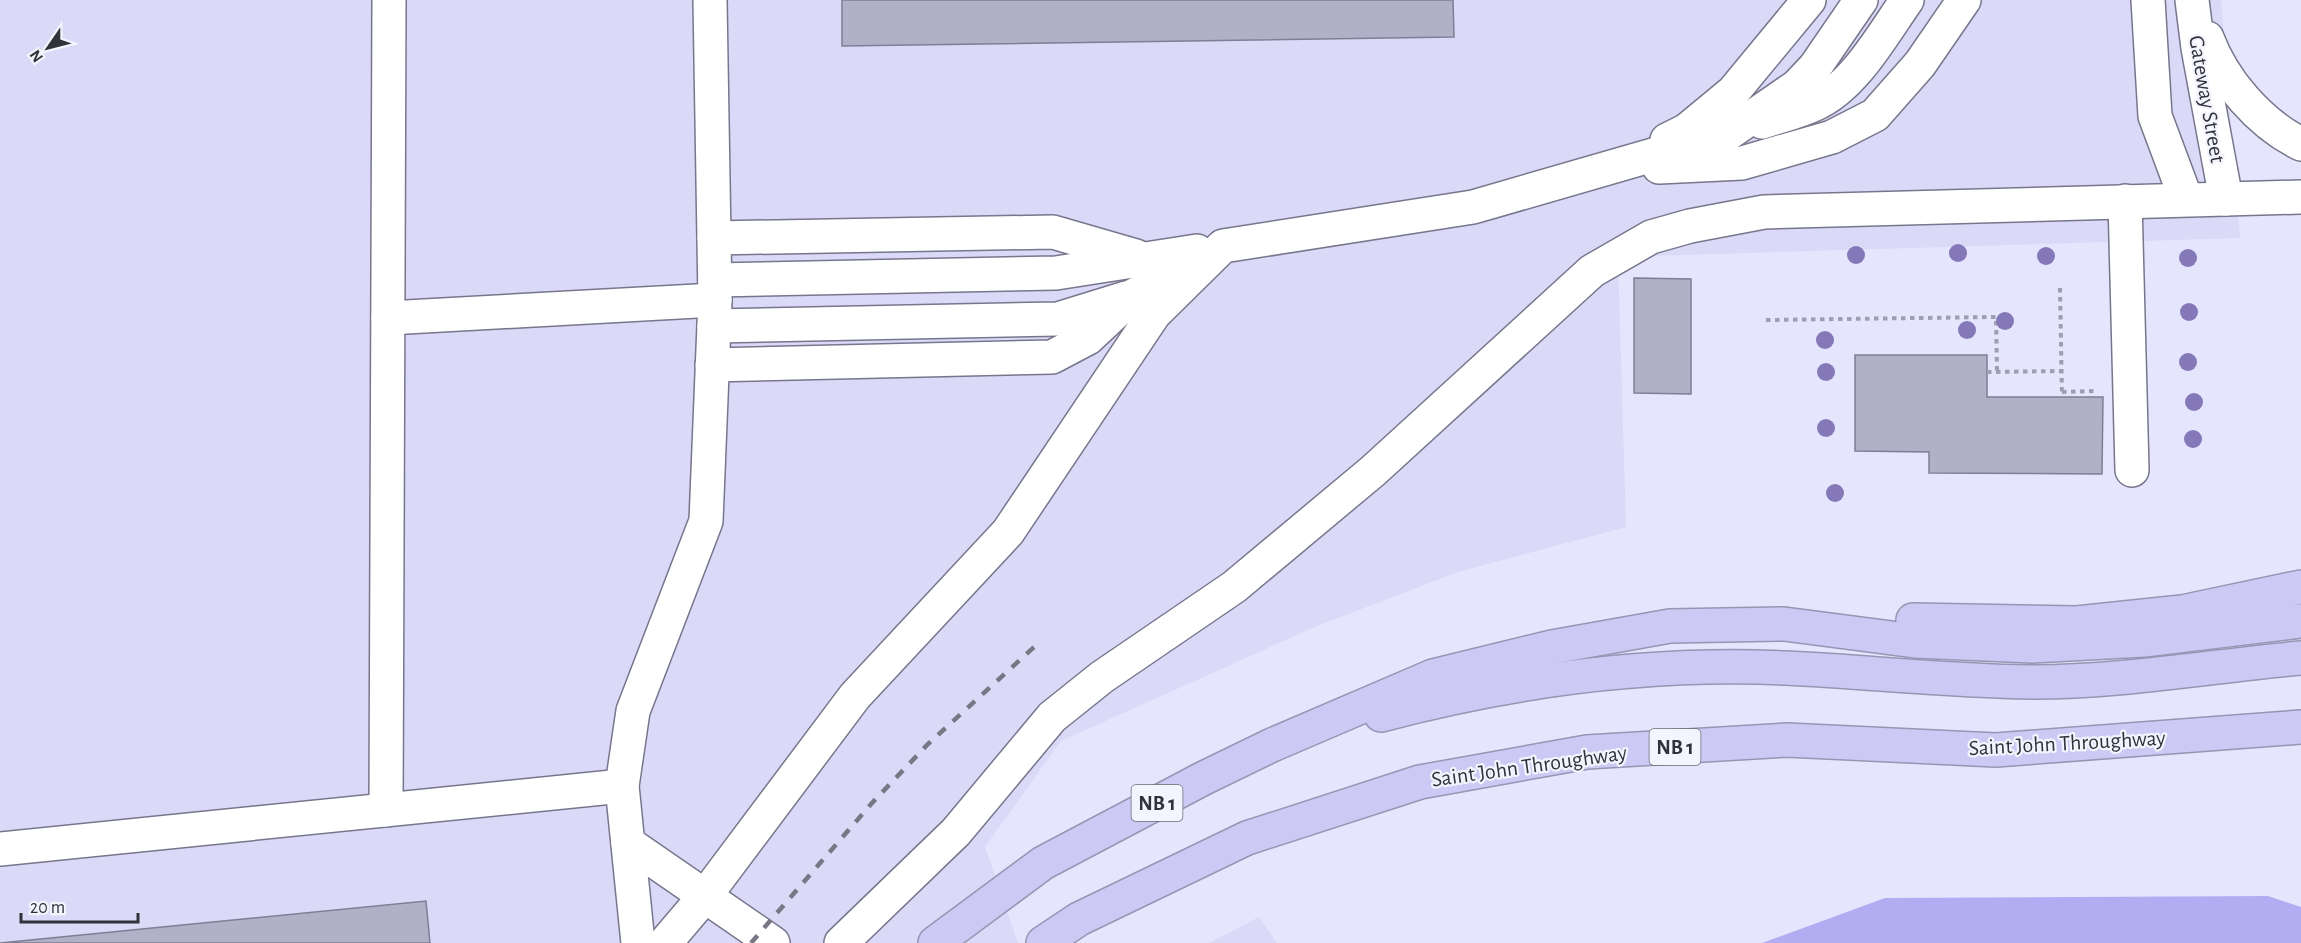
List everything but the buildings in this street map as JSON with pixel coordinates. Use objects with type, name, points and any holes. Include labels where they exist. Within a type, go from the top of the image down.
[{"type":"highway","points":[[1784,624],[1943,619],[2077,623],[2182,612],[2301,586]]},
{"type":"highway","name":"NB 1","points":[[935,943],[1043,862],[1272,745],[1433,676],[1552,646],[1670,626],[1784,624],[1915,641],[2032,646],[2144,640],[2301,621]]},
{"type":"highway","name":"NB 1","points":[[1272,745],[1413,707],[1532,682],[1641,669],[1784,668],[2033,682],[2138,677],[2301,658]]},
{"type":"highway","name":"Saint John Throughway","points":[[1043,943],[1079,919],[1246,838],[1420,782],[1587,752],[1787,740],[1996,750],[2301,728]]},
{"type":"street","points":[[386,810],[389,0]]},
{"type":"street","points":[[638,943],[622,786],[633,711],[706,521],[715,302],[710,0]]},
{"type":"street","points":[[1604,171],[1687,130],[1733,92],[1809,0]]},
{"type":"street","points":[[1729,133],[1797,86],[1815,67],[1861,0]]},
{"type":"street","points":[[388,318],[715,302],[1056,273],[1473,207],[1604,171],[1817,104],[1844,85],[1871,53],[1907,0]]},
{"type":"street","points":[[1604,171],[1742,163],[1832,137],[1875,115],[1920,64],[1964,0]]},
{"type":"street","name":"Gateway Street","points":[[2148,0],[2154,116],[2186,200]]},
{"type":"street","points":[[2192,1],[2215,60],[2228,78],[2256,110],[2285,136],[2301,144]]},
{"type":"street","name":"Gateway Street","points":[[2192,1],[2198,48],[2226,199]]},
{"type":"street","points":[[841,943],[956,832],[1052,717],[1102,677],[1234,587],[1373,471],[1592,271],[1651,237],[1690,226],[1764,212],[2301,197]]},
{"type":"street","points":[[2125,201],[2132,470]]},
{"type":"street","points":[[714,238],[1053,232],[1147,259]]},
{"type":"street","points":[[715,302],[1058,319],[1133,296],[1223,246]]},
{"type":"street","points":[[665,943],[705,896],[855,696],[1008,532],[1154,315],[1223,246]]},
{"type":"street","points":[[712,365],[1052,357],[1088,338],[1133,296]]},
{"type":"street","points":[[0,849],[622,786]]},
{"type":"street","points":[[628,843],[773,943]]},
{"type":"path","points":[[2060,288],[2062,396]]},
{"type":"path","points":[[1766,320],[1996,317],[1997,371]]},
{"type":"path","points":[[1987,372],[2061,371]]},
{"type":"shaded area","points":[[0,0],[2221,0],[2240,238],[1618,257],[1626,527],[1458,572],[1317,626],[1061,741],[985,847],[1018,943],[0,943]]},
{"type":"shaded area","points":[[2268,896],[2301,907],[2301,943],[1762,943],[1885,898]]},
{"type":"shaded area","points":[[1259,917],[1277,943],[1209,943]]},
{"type":"railway","points":[[751,943],[872,803],[928,744],[1034,647]]}]
